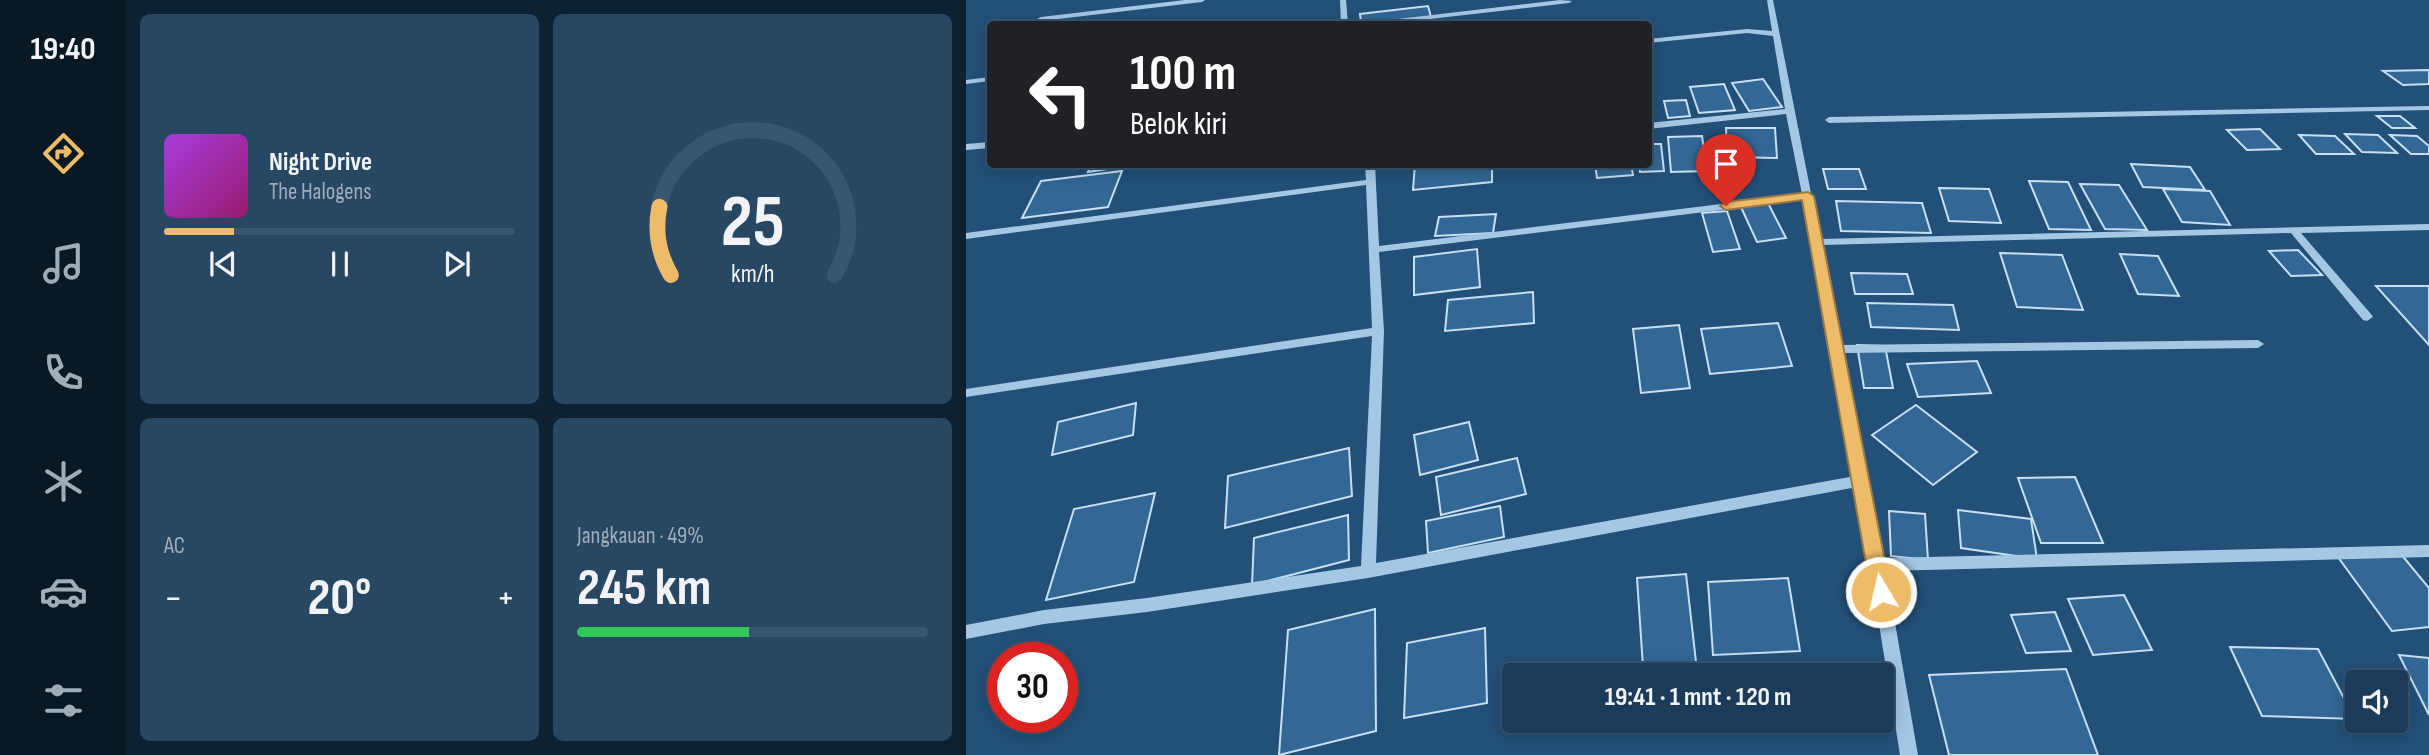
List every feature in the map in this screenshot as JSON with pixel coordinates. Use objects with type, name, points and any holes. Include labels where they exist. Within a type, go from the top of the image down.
[{"type":"street","points":[[1041,19],[1202,0]]},
{"type":"street","points":[[1345,21],[1343,0],[1349,0]]},
{"type":"street","points":[[1770,0],[1863,480],[1909,755]]},
{"type":"street","points":[[1398,21],[1569,1]]},
{"type":"street","points":[[1652,41],[1747,31],[1776,34]]},
{"type":"street","points":[[966,82],[987,79]]},
{"type":"street","points":[[1829,120],[2429,108]]},
{"type":"street","points":[[1652,126],[1790,111]]},
{"type":"street","points":[[966,147],[987,145]]},
{"type":"street","points":[[1368,571],[1378,331],[1370,168]]},
{"type":"street","points":[[966,236],[1370,182]]},
{"type":"street","points":[[1373,250],[1808,196]]},
{"type":"street","points":[[1817,242],[2429,228]]},
{"type":"street","points":[[2294,231],[2367,317]]},
{"type":"street","points":[[966,393],[1378,331]]},
{"type":"street","points":[[1837,349],[2258,344]]},
{"type":"street","points":[[966,632],[1044,617],[1147,605],[1368,571],[1863,480]]},
{"type":"street","points":[[1877,565],[2429,551]]},
{"type":"building","points":[[1428,6],[1431,17],[1361,21],[1360,14]]},
{"type":"building","points":[[2429,70],[2429,84],[2403,85],[2383,71]]},
{"type":"building","points":[[1763,79],[1782,107],[1749,111],[1732,83]]},
{"type":"building","points":[[1724,84],[1735,110],[1699,113],[1690,87]]},
{"type":"building","points":[[1686,100],[1690,116],[1668,118],[1664,101]]},
{"type":"building","points":[[2377,116],[2400,116],[2415,128],[2392,128]]},
{"type":"building","points":[[1726,128],[1775,128],[1777,158],[1727,157]]},
{"type":"building","points":[[2260,129],[2280,149],[2247,150],[2227,130]]},
{"type":"building","points":[[2345,134],[2378,135],[2397,153],[2362,152]]},
{"type":"building","points":[[2299,135],[2335,136],[2354,154],[2316,154]]},
{"type":"building","points":[[2390,135],[2417,136],[2429,146],[2429,154],[2411,154]]},
{"type":"building","points":[[1702,136],[1707,171],[1671,172],[1668,137]]},
{"type":"building","points":[[1652,144],[1661,144],[1664,171],[1640,172],[1640,168],[1652,168]]},
{"type":"building","points":[[2131,164],[2190,167],[2205,190],[2143,187]]},
{"type":"building","points":[[1090,168],[1114,168],[1088,172]]},
{"type":"building","points":[[1415,168],[1492,168],[1492,182],[1413,190]]},
{"type":"building","points":[[1596,168],[1632,168],[1633,175],[1597,178]]},
{"type":"building","points":[[1823,169],[1859,169],[1866,189],[1828,189]]},
{"type":"building","points":[[1122,171],[1108,207],[1022,218],[1041,181]]},
{"type":"building","points":[[2029,181],[2068,182],[2091,230],[2049,229]]},
{"type":"building","points":[[2080,184],[2119,185],[2147,230],[2105,229]]},
{"type":"building","points":[[1939,188],[1989,189],[2001,223],[1949,221]]},
{"type":"building","points":[[2163,189],[2210,191],[2230,225],[2182,222]]},
{"type":"building","points":[[1767,201],[1786,238],[1757,242],[1740,205]]},
{"type":"building","points":[[1836,201],[1922,203],[1931,233],[1841,231]]},
{"type":"building","points":[[1727,211],[1740,249],[1713,252],[1702,213]]},
{"type":"building","points":[[1496,214],[1493,233],[1435,236],[1439,217]]},
{"type":"building","points":[[1477,249],[1480,287],[1414,295],[1414,257]]},
{"type":"building","points":[[2298,250],[2322,275],[2291,276],[2269,251]]},
{"type":"building","points":[[2000,253],[2062,255],[2083,310],[2017,307]]},
{"type":"building","points":[[2120,254],[2158,256],[2179,296],[2138,294]]},
{"type":"building","points":[[1851,273],[1907,274],[1913,294],[1855,294]]},
{"type":"building","points":[[2376,286],[2429,286],[2429,345]]},
{"type":"building","points":[[1533,292],[1534,323],[1445,331],[1448,300]]},
{"type":"building","points":[[1867,303],[1953,305],[1959,330],[1871,327]]},
{"type":"building","points":[[1778,323],[1792,366],[1710,374],[1701,329]]},
{"type":"building","points":[[1679,325],[1690,388],[1641,393],[1633,329]]},
{"type":"building","points":[[1857,345],[1885,346],[1893,388],[1864,388]]},
{"type":"building","points":[[1977,361],[1991,393],[1918,397],[1907,364]]},
{"type":"building","points":[[1136,403],[1133,435],[1052,455],[1058,422]]},
{"type":"building","points":[[1916,405],[1977,452],[1933,485],[1872,435]]},
{"type":"building","points":[[1469,422],[1478,460],[1420,475],[1414,435]]},
{"type":"building","points":[[1349,448],[1352,496],[1225,528],[1228,476]]},
{"type":"building","points":[[1517,458],[1526,494],[1441,515],[1436,477]]},
{"type":"building","points":[[2075,477],[2103,543],[2041,543],[2018,478]]},
{"type":"building","points":[[1155,493],[1134,582],[1046,600],[1074,509]]},
{"type":"building","points":[[1500,506],[1504,537],[1428,553],[1426,521]]},
{"type":"building","points":[[1958,510],[2031,519],[2037,559],[1961,548]]},
{"type":"building","points":[[1889,511],[1925,514],[1928,560],[1891,556]]},
{"type":"building","points":[[1348,515],[1349,560],[1252,585],[1254,538]]},
{"type":"building","points":[[2396,548],[2429,588],[2429,627],[2392,631],[2335,553]]},
{"type":"building","points":[[1686,574],[1696,662],[1643,663],[1637,578]]},
{"type":"building","points":[[1788,578],[1800,651],[1713,655],[1708,582]]},
{"type":"building","points":[[2124,595],[2152,650],[2093,655],[2068,599]]},
{"type":"building","points":[[1375,609],[1376,731],[1279,755],[1288,630]]},
{"type":"building","points":[[2055,612],[2071,651],[2026,653],[2011,615]]},
{"type":"building","points":[[1485,628],[1487,703],[1404,718],[1407,643]]},
{"type":"building","points":[[2230,647],[2318,649],[2345,700],[2345,719],[2262,716]]},
{"type":"building","points":[[2399,655],[2429,658],[2429,715],[2408,670]]},
{"type":"building","points":[[2066,669],[2098,755],[1949,755],[1929,675]]},
{"type":"route","points":[[1726,206],[1808,196],[1863,480],[1881,592]]}]
